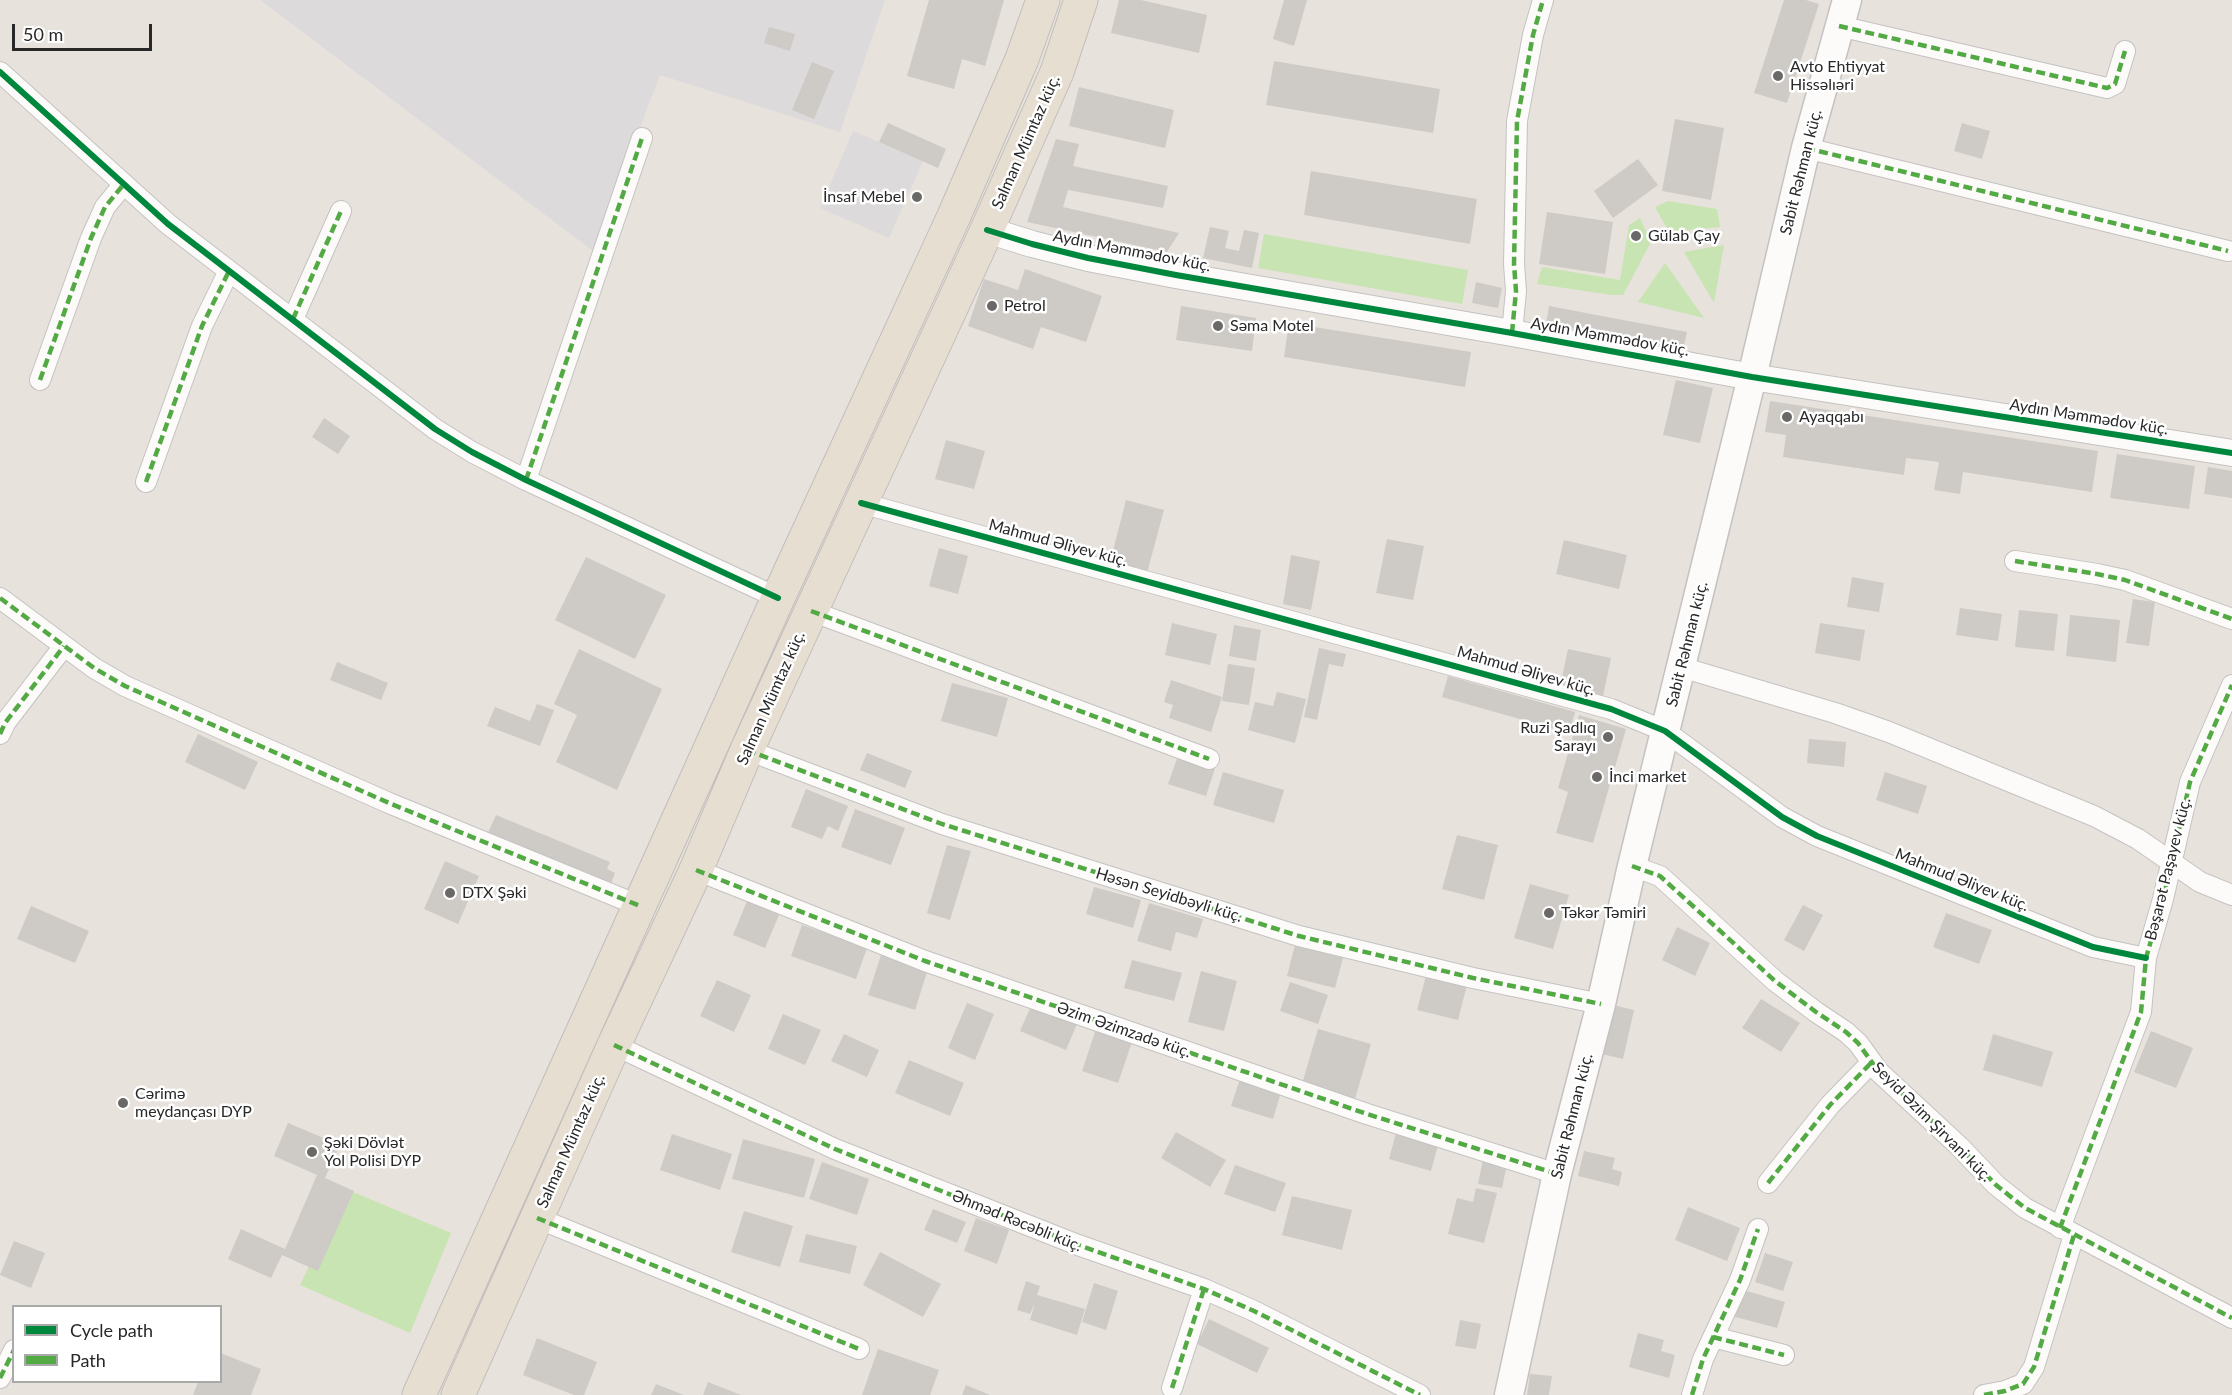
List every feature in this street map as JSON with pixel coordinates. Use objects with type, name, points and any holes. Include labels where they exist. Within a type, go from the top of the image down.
[{"type":"highway","points":[[419,1395],[507,1204],[778,597],[954,216],[1022,59],[1043,0]]},
{"type":"highway","name":"Salman Mümtaz küç.","points":[[458,1395],[614,1045],[696,870],[747,750],[987,230],[1057,72],[1081,0]]},
{"type":"highway","points":[[954,216],[987,230]]},
{"type":"highway","points":[[883,368],[916,383]]},
{"type":"highway","points":[[778,597],[811,611]]},
{"type":"highway","points":[[507,1204],[537,1218]]},
{"type":"main road","name":"Sabit Rəhman küç.","points":[[1509,1395],[1557,1174],[1601,1004],[1632,866],[1806,148],[1843,13]]},
{"type":"street","points":[[1512,333],[1516,291],[1514,264],[1517,121],[1533,35],[1543,0]]},
{"type":"street","points":[[1843,13],[2107,88],[2115,84],[2125,51]]},
{"type":"street","points":[[0,72],[168,224],[435,429],[472,452],[526,480],[778,597]]},
{"type":"street","points":[[526,480],[642,138]]},
{"type":"street","points":[[1806,148],[2228,251]]},
{"type":"street","points":[[40,380],[91,238],[105,207],[124,184]]},
{"type":"street","points":[[293,319],[341,212]]},
{"type":"street","name":"Aydın Məmmədov küç.","points":[[987,230],[1032,244],[1099,260],[1752,377],[2232,453]]},
{"type":"street","points":[[146,482],[202,326],[229,271]]},
{"type":"street","name":"Mahmud Əliyev küç.","points":[[861,503],[1611,709],[1665,731],[1782,817],[1817,836],[2093,946],[2146,958]]},
{"type":"street","points":[[2015,561],[2125,580],[2232,619]]},
{"type":"street","points":[[0,598],[64,646],[125,686],[389,803],[640,906]]},
{"type":"street","points":[[811,611],[1209,759]]},
{"type":"street","points":[[0,734],[5,723],[64,646]]},
{"type":"street","points":[[1681,667],[1835,713],[1889,732],[2094,816],[2138,839],[2200,882],[2232,895]]},
{"type":"street","name":"Bəşarət Paşayev küç.","points":[[1984,1395],[2005,1391],[2023,1384],[2034,1367],[2067,1231],[2141,1012],[2146,958],[2163,899],[2190,782],[2232,685]]},
{"type":"street","name":"Həsən Seyidbəyli küç.","points":[[747,750],[942,824],[1299,936],[1473,978],[1601,1004]]},
{"type":"street","name":"Seyid Əzim Şirvani küç.","points":[[1632,866],[1660,876],[1775,981],[1846,1032],[1858,1043],[1871,1063],[1959,1146],[1996,1185],[2025,1208],[2232,1318]]},
{"type":"street","name":"Əzim Əzimzadə küç.","points":[[696,870],[925,961],[1367,1114],[1557,1174]]},
{"type":"street","name":"Əhməd Rəcəbli küç.","points":[[614,1045],[835,1149],[1078,1245],[1204,1289],[1254,1311],[1420,1395]]},
{"type":"street","points":[[1768,1183],[1830,1105],[1871,1063]]},
{"type":"street","points":[[537,1218],[859,1349]]},
{"type":"street","points":[[1692,1395],[1703,1359],[1740,1280],[1758,1229]]},
{"type":"street","points":[[1173,1388],[1204,1289]]},
{"type":"street","points":[[1713,1337],[1784,1354]]},
{"type":"street","points":[[0,1378],[12,1354]]},
{"type":"shaded area","points":[[260,0],[885,0],[840,132],[660,75],[593,251]]},
{"type":"shaded area","points":[[853,131],[923,161],[889,238],[820,208]]},
{"type":"green space","points":[[1668,201],[1717,209],[1720,227],[1669,232],[1655,207]]},
{"type":"green space","points":[[1640,218],[1651,242],[1623,295],[1537,284],[1542,267],[1620,280],[1629,225]]},
{"type":"green space","points":[[1264,234],[1468,270],[1462,304],[1258,268]]},
{"type":"green space","points":[[1724,245],[1714,303],[1684,252]]},
{"type":"green space","points":[[1665,263],[1704,318],[1638,302]]},
{"type":"green space","points":[[346,1189],[451,1233],[410,1333],[300,1285]]},
{"type":"building","points":[[929,0],[1004,0],[985,66],[962,59],[954,89],[907,76]]},
{"type":"building","points":[[1119,0],[1141,0],[1207,15],[1199,53],[1111,33]]},
{"type":"building","points":[[1284,0],[1307,0],[1294,46],[1273,39]]},
{"type":"building","points":[[1784,0],[1806,0],[1819,4],[1787,103],[1754,93]]},
{"type":"building","points":[[769,27],[795,34],[790,51],[764,43]]},
{"type":"building","points":[[1274,61],[1440,89],[1433,133],[1266,105]]},
{"type":"building","points":[[812,62],[834,71],[814,119],[792,110]]},
{"type":"building","points":[[1079,87],[1174,110],[1165,148],[1069,126]]},
{"type":"building","points":[[1675,119],[1724,128],[1711,200],[1662,191]]},
{"type":"building","points":[[888,123],[946,149],[938,168],[879,142]]},
{"type":"building","points":[[1962,123],[1990,131],[1982,159],[1954,151]]},
{"type":"building","points":[[1056,139],[1079,144],[1073,166],[1168,186],[1163,208],[1068,190],[1063,207],[1179,233],[1167,252],[1027,222]]},
{"type":"building","points":[[1638,159],[1658,185],[1613,218],[1594,191]]},
{"type":"building","points":[[1311,171],[1477,199],[1470,244],[1304,215]]},
{"type":"building","points":[[1547,212],[1613,222],[1605,274],[1539,264]]},
{"type":"building","points":[[1210,227],[1229,231],[1225,248],[1239,251],[1244,230],[1259,233],[1252,268],[1203,258]]},
{"type":"building","points":[[1025,269],[1102,296],[1086,342],[1041,327],[1033,349],[968,326],[984,279],[1018,290]]},
{"type":"building","points":[[1476,282],[1502,288],[1498,308],[1472,303]]},
{"type":"building","points":[[1181,306],[1256,318],[1252,351],[1176,340]]},
{"type":"building","points":[[1549,306],[1687,332],[1683,350],[1546,324]]},
{"type":"building","points":[[1289,323],[1471,352],[1465,387],[1284,357]]},
{"type":"building","points":[[1676,380],[1713,388],[1700,443],[1663,435]]},
{"type":"building","points":[[1770,401],[2098,451],[2092,492],[1963,472],[1960,494],[1934,490],[1939,462],[1906,458],[1904,475],[1783,457],[1786,435],[1765,432]]},
{"type":"building","points":[[324,418],[350,436],[338,454],[312,437]]},
{"type":"building","points":[[946,440],[985,451],[974,489],[935,479]]},
{"type":"building","points":[[2117,454],[2195,466],[2189,509],[2110,498]]},
{"type":"building","points":[[2208,467],[2232,471],[2232,498],[2204,494]]},
{"type":"building","points":[[1126,500],[1164,510],[1144,584],[1107,574]]},
{"type":"building","points":[[1387,539],[1424,546],[1413,600],[1376,593]]},
{"type":"building","points":[[1564,540],[1627,555],[1619,589],[1556,574]]},
{"type":"building","points":[[939,548],[968,556],[958,594],[929,586]]},
{"type":"building","points":[[1291,555],[1320,561],[1311,610],[1283,604]]},
{"type":"building","points":[[586,557],[666,595],[635,659],[555,620]]},
{"type":"building","points":[[1852,577],[1884,583],[1879,612],[1847,607]]},
{"type":"building","points":[[2133,599],[2155,602],[2149,646],[2126,643]]},
{"type":"building","points":[[1960,608],[2002,614],[1998,641],[1956,635]]},
{"type":"building","points":[[2019,610],[2058,614],[2054,651],[2015,647]]},
{"type":"building","points":[[2070,615],[2120,620],[2116,662],[2066,656]]},
{"type":"building","points":[[1172,623],[1217,634],[1210,665],[1165,655]]},
{"type":"building","points":[[1820,623],[1865,630],[1860,661],[1815,653]]},
{"type":"building","points":[[1234,625],[1261,630],[1256,661],[1229,656]]},
{"type":"building","points":[[1319,648],[1346,654],[1343,667],[1329,664],[1317,720],[1304,717]]},
{"type":"building","points":[[579,649],[662,689],[617,790],[556,762],[577,715],[554,704]]},
{"type":"building","points":[[1568,649],[1611,658],[1603,696],[1560,687]]},
{"type":"building","points":[[337,662],[388,683],[381,700],[330,680]]},
{"type":"building","points":[[1228,664],[1255,668],[1249,705],[1222,701]]},
{"type":"building","points":[[1448,676],[1575,712],[1569,733],[1442,697]]},
{"type":"building","points":[[1171,680],[1222,697],[1211,732],[1169,718],[1173,705],[1164,702]]},
{"type":"building","points":[[952,683],[1008,698],[997,737],[941,721]]},
{"type":"building","points":[[1277,692],[1306,699],[1295,743],[1248,730],[1255,702],[1273,706]]},
{"type":"building","points":[[537,704],[554,710],[540,746],[487,726],[495,707],[530,721]]},
{"type":"building","points":[[1579,715],[1626,729],[1593,843],[1556,833],[1568,792],[1558,788]]},
{"type":"building","points":[[198,734],[258,762],[245,790],[185,762]]},
{"type":"building","points":[[1809,739],[1846,742],[1844,767],[1807,763]]},
{"type":"building","points":[[867,753],[912,771],[905,788],[860,770]]},
{"type":"building","points":[[1179,753],[1216,765],[1206,796],[1168,784]]},
{"type":"building","points":[[1223,772],[1284,790],[1274,823],[1213,805]]},
{"type":"building","points":[[1885,772],[1927,786],[1918,814],[1876,800]]},
{"type":"building","points":[[806,789],[848,806],[838,831],[828,826],[822,839],[791,827]]},
{"type":"building","points":[[855,809],[905,828],[891,865],[841,847]]},
{"type":"building","points":[[496,815],[610,862],[607,869],[615,873],[610,886],[487,835]]},
{"type":"building","points":[[1457,835],[1498,845],[1484,900],[1442,889]]},
{"type":"building","points":[[947,845],[971,851],[950,920],[927,913]]},
{"type":"building","points":[[445,861],[479,876],[458,924],[424,909]]},
{"type":"building","points":[[1530,884],[1569,895],[1553,949],[1514,938]]},
{"type":"building","points":[[1094,887],[1141,900],[1133,928],[1086,914]]},
{"type":"building","points":[[747,901],[779,915],[765,948],[733,935]]},
{"type":"building","points":[[1149,903],[1203,919],[1197,938],[1176,932],[1171,951],[1137,941]]},
{"type":"building","points":[[1803,905],[1823,915],[1804,951],[1784,940]]},
{"type":"building","points":[[31,906],[89,931],[75,963],[17,939]]},
{"type":"building","points":[[1946,913],[1992,930],[1979,964],[1933,947]]},
{"type":"building","points":[[802,925],[867,948],[856,979],[791,956]]},
{"type":"building","points":[[1677,927],[1710,943],[1695,976],[1662,960]]},
{"type":"building","points":[[1295,945],[1343,958],[1335,988],[1287,976]]},
{"type":"building","points":[[881,955],[928,969],[915,1010],[868,995]]},
{"type":"building","points":[[1132,960],[1182,973],[1174,1001],[1124,988]]},
{"type":"building","points":[[1201,971],[1237,981],[1224,1031],[1188,1022]]},
{"type":"building","points":[[1426,976],[1467,985],[1458,1020],[1417,1010]]},
{"type":"building","points":[[717,980],[751,995],[734,1032],[700,1016]]},
{"type":"building","points":[[1290,982],[1328,995],[1318,1024],[1280,1011]]},
{"type":"building","points":[[1761,999],[1800,1023],[1781,1052],[1742,1028]]},
{"type":"building","points":[[967,1003],[994,1014],[975,1060],[948,1048]]},
{"type":"building","points":[[1032,1004],[1077,1024],[1066,1050],[1020,1031]]},
{"type":"building","points":[[1613,1005],[1634,1010],[1623,1059],[1602,1054]]},
{"type":"building","points":[[783,1014],[821,1030],[805,1065],[768,1049]]},
{"type":"building","points":[[1096,1029],[1132,1042],[1118,1083],[1082,1071]]},
{"type":"building","points":[[1318,1029],[1371,1044],[1355,1099],[1302,1084]]},
{"type":"building","points":[[2151,1031],[2193,1048],[2176,1088],[2134,1072]]},
{"type":"building","points":[[844,1034],[879,1050],[867,1077],[831,1061]]},
{"type":"building","points":[[1993,1034],[2053,1052],[2042,1087],[1983,1070]]},
{"type":"building","points":[[909,1060],[964,1083],[950,1116],[895,1093]]},
{"type":"building","points":[[1240,1079],[1281,1092],[1273,1119],[1231,1106]]},
{"type":"building","points":[[288,1123],[340,1145],[325,1178],[354,1191],[318,1271],[282,1255],[271,1278],[228,1259],[241,1229],[285,1249],[317,1175],[274,1156]]},
{"type":"building","points":[[1176,1132],[1226,1160],[1210,1187],[1161,1158]]},
{"type":"building","points":[[1396,1133],[1438,1145],[1431,1171],[1389,1159]]},
{"type":"building","points":[[672,1134],[732,1154],[720,1190],[660,1170]]},
{"type":"building","points":[[743,1139],[815,1159],[804,1198],[732,1179]]},
{"type":"building","points":[[1584,1151],[1615,1158],[1612,1169],[1622,1172],[1619,1186],[1578,1176]]},
{"type":"building","points":[[1483,1159],[1507,1164],[1502,1188],[1478,1184]]},
{"type":"building","points":[[822,1162],[869,1179],[857,1215],[809,1199]]},
{"type":"building","points":[[1235,1165],[1286,1183],[1275,1212],[1224,1194]]},
{"type":"building","points":[[1476,1188],[1497,1193],[1484,1243],[1448,1234],[1457,1198],[1473,1202]]},
{"type":"building","points":[[1292,1196],[1352,1210],[1342,1250],[1282,1235]]},
{"type":"building","points":[[1688,1207],[1740,1228],[1727,1261],[1675,1240]]},
{"type":"building","points":[[933,1209],[966,1222],[957,1243],[924,1230]]},
{"type":"building","points":[[744,1211],[793,1226],[780,1267],[731,1252]]},
{"type":"building","points":[[976,1218],[1009,1230],[997,1264],[964,1251]]},
{"type":"building","points":[[806,1234],[857,1246],[850,1274],[799,1262]]},
{"type":"building","points":[[14,1241],[45,1253],[31,1288],[0,1275]]},
{"type":"building","points":[[880,1252],[941,1284],[923,1317],[863,1285]]},
{"type":"building","points":[[1765,1253],[1793,1262],[1783,1291],[1755,1282]]},
{"type":"building","points":[[1026,1281],[1040,1286],[1037,1295],[1085,1309],[1077,1335],[1030,1320],[1035,1303],[1030,1314],[1017,1310]]},
{"type":"building","points":[[1094,1283],[1118,1291],[1106,1330],[1082,1322]]},
{"type":"building","points":[[1736,1288],[1785,1302],[1777,1328],[1728,1315]]},
{"type":"building","points":[[1209,1319],[1269,1348],[1257,1373],[1197,1344]]},
{"type":"building","points":[[1460,1320],[1481,1324],[1476,1349],[1455,1346]]},
{"type":"building","points":[[1638,1333],[1664,1340],[1661,1351],[1675,1355],[1669,1378],[1629,1367]]},
{"type":"building","points":[[537,1338],[597,1362],[584,1395],[574,1395],[523,1375]]},
{"type":"building","points":[[878,1349],[939,1370],[930,1395],[862,1395]]},
{"type":"building","points":[[222,1354],[261,1369],[251,1395],[193,1395],[198,1383],[222,1383]]},
{"type":"building","points":[[1530,1374],[1552,1376],[1549,1395],[1527,1395]]},
{"type":"building","points":[[708,1382],[741,1395],[703,1395]]},
{"type":"building","points":[[656,1384],[684,1395],[651,1395]]},
{"type":"building","points":[[966,1385],[990,1395],[962,1395]]},
{"type":"marked path","points":[[1512,333],[1516,291],[1514,264],[1517,121],[1533,35],[1543,0]]},
{"type":"marked path","points":[[1839,26],[2107,88],[2115,84],[2125,51]]},
{"type":"marked path","points":[[526,480],[642,138]]},
{"type":"marked path","points":[[1806,148],[2228,251]]},
{"type":"marked path","points":[[40,380],[91,238],[105,207],[124,184]]},
{"type":"marked path","points":[[293,319],[341,211]]},
{"type":"marked path","points":[[146,482],[202,326],[229,271]]},
{"type":"marked path","points":[[2015,561],[2125,580],[2232,619]]},
{"type":"marked path","points":[[0,598],[94,668],[125,686],[389,803],[640,906]]},
{"type":"marked path","points":[[811,611],[1209,759]]},
{"type":"marked path","points":[[0,734],[5,723],[64,646]]},
{"type":"marked path","points":[[2060,1228],[2141,1012],[2146,958],[2163,899],[2190,782],[2232,685]]},
{"type":"marked path","points":[[747,750],[942,824],[1299,936],[1473,978],[1601,1004]]},
{"type":"marked path","points":[[1632,866],[1660,876],[1775,981],[1846,1032],[1858,1043],[1879,1072],[1959,1146],[1996,1185],[2025,1208],[2232,1318]]},
{"type":"marked path","points":[[696,870],[925,961],[1367,1114],[1557,1174]]},
{"type":"marked path","points":[[614,1045],[835,1149],[1078,1245],[1204,1289],[1254,1311],[1420,1395]]},
{"type":"marked path","points":[[1768,1183],[1830,1105],[1871,1063]]},
{"type":"marked path","points":[[537,1218],[859,1349]]},
{"type":"marked path","points":[[1692,1395],[1703,1359],[1740,1280],[1758,1229]]},
{"type":"marked path","points":[[1984,1395],[2005,1391],[2023,1384],[2034,1367],[2074,1235]]},
{"type":"marked path","points":[[1172,1388],[1204,1289]]},
{"type":"marked path","points":[[1713,1337],[1784,1355]]},
{"type":"marked path","points":[[0,1378],[12,1354]]},
{"type":"cycle path","points":[[0,72],[168,224],[435,429],[472,452],[526,480],[778,598]]},
{"type":"cycle path","points":[[987,230],[1088,258],[1176,275],[1752,377],[2232,453]]},
{"type":"cycle path","points":[[861,503],[1611,709],[1665,731],[1782,817],[1817,836],[2093,947],[2146,958]]},
{"type":"place","name":"Avto Ehtiyyat Hissəlıəri","points":[[1778,76]]},
{"type":"place","name":"İnsaf Mebel","points":[[917,197]]},
{"type":"place","name":"Gülab Çay","points":[[1636,236]]},
{"type":"place","name":"Petrol","points":[[992,306]]},
{"type":"place","name":"Səma Motel","points":[[1218,326]]},
{"type":"place","name":"Ayaqqabı","points":[[1787,417]]},
{"type":"place","name":"Ruzi Şadlıq Sarayı","points":[[1608,737]]},
{"type":"place","name":"İnci market","points":[[1597,777]]},
{"type":"place","name":"DTX Şəki","points":[[450,893]]},
{"type":"place","name":"Təkər Təmiri","points":[[1549,913]]},
{"type":"place","name":"Cərimə meydançası DYP","points":[[123,1103]]},
{"type":"place","name":"Şəki Dövlət Yol Polisi DYP","points":[[312,1152]]}]
